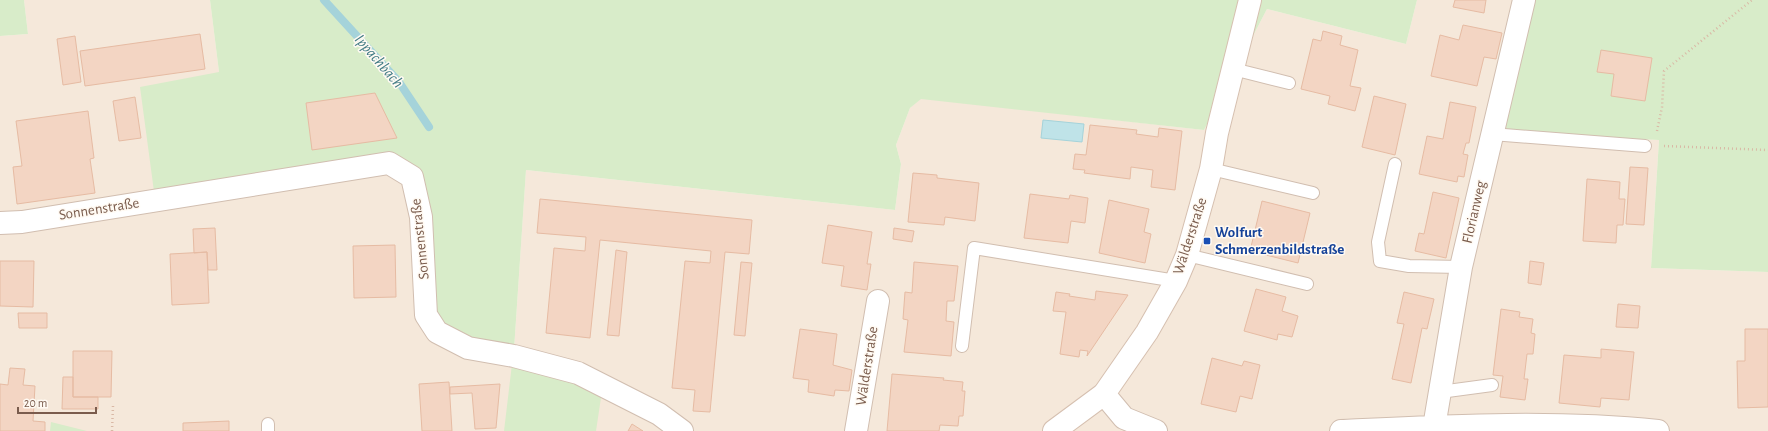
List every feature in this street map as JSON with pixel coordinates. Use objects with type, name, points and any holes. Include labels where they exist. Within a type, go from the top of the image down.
[{"type":"street","name":"Wälderstraße","points":[[1054,431],[1104,394],[1147,332],[1176,280],[1187,255],[1211,169],[1217,134],[1250,0]]},
{"type":"street","name":"Florianweg","points":[[1434,427],[1461,267],[1524,0]]},
{"type":"street","name":"Sonnenstraße","points":[[0,223],[22,222],[389,163],[412,177],[421,218],[426,315],[437,332],[468,348],[514,356],[578,373],[659,414],[682,431]]},
{"type":"street","name":"Wälderstraße","points":[[856,431],[878,301]]},
{"type":"street","points":[[1104,394],[1124,418],[1156,431]]},
{"type":"street","points":[[1341,431],[1434,427],[1475,429],[1590,428],[1658,431]]},
{"type":"lane","points":[[1233,69],[1289,83]]},
{"type":"lane","points":[[1492,134],[1645,146]]},
{"type":"lane","points":[[1395,164],[1378,242],[1380,261],[1409,266],[1461,267]]},
{"type":"lane","points":[[1211,169],[1313,193]]},
{"type":"lane","points":[[962,346],[974,248],[1176,280]]},
{"type":"lane","points":[[1187,255],[1307,284]]},
{"type":"lane","points":[[1440,392],[1492,385]]},
{"type":"path","points":[[1645,146],[1657,132],[1662,107],[1664,71],[1752,0]]},
{"type":"path","points":[[1645,146],[1768,150]]},
{"type":"path","points":[[112,431],[113,406]]},
{"type":"shaded area","points":[[24,0],[210,0],[219,72],[389,161],[514,350],[526,170],[895,210],[901,164],[896,145],[910,108],[921,98],[1204,130],[1267,9],[1406,44],[1417,0],[1534,0],[1519,133],[1659,140],[1651,268],[1768,272],[1768,431],[0,431],[0,36],[28,34]]},
{"type":"green space","points":[[0,0],[24,0],[28,34],[0,36]]},
{"type":"green space","points":[[210,0],[1417,0],[1406,44],[1267,9],[1204,130],[921,99],[910,108],[896,145],[901,164],[895,210],[526,170],[514,350],[439,331],[422,217],[389,161],[155,199],[140,87],[219,72]]},
{"type":"green space","points":[[1534,0],[1768,0],[1768,272],[1651,268],[1659,140],[1509,133],[1506,128],[1508,110]]},
{"type":"green space","points":[[512,364],[602,391],[596,431],[504,431]]},
{"type":"green space","points":[[51,422],[87,431],[50,431]]},
{"type":"water","points":[[1043,120],[1084,124],[1082,142],[1041,138]]},
{"type":"building","points":[[1455,0],[1486,0],[1484,13],[1453,7]]},
{"type":"building","points":[[1463,25],[1502,33],[1496,59],[1484,57],[1477,86],[1431,76],[1440,35],[1459,40]]},
{"type":"building","points":[[1323,31],[1342,36],[1340,45],[1358,50],[1350,86],[1361,88],[1355,111],[1328,104],[1330,96],[1301,89],[1313,39],[1321,41]]},
{"type":"building","points":[[200,34],[205,69],[85,86],[80,51]]},
{"type":"building","points":[[75,36],[81,82],[63,85],[57,39]]},
{"type":"building","points":[[1601,50],[1652,58],[1645,101],[1611,96],[1614,74],[1597,72]]},
{"type":"building","points":[[375,93],[397,138],[312,150],[306,103]]},
{"type":"building","points":[[1374,96],[1406,104],[1395,155],[1362,147]]},
{"type":"building","points":[[135,97],[141,138],[119,141],[113,101]]},
{"type":"building","points":[[1450,102],[1476,107],[1469,143],[1466,143],[1463,154],[1468,155],[1464,177],[1458,176],[1457,182],[1419,174],[1427,136],[1443,139]]},
{"type":"building","points":[[88,111],[94,158],[90,159],[95,193],[17,204],[13,167],[22,166],[16,121]]},
{"type":"building","points":[[1090,125],[1137,130],[1136,134],[1158,137],[1159,128],[1182,131],[1175,190],[1151,187],[1153,170],[1131,167],[1130,179],[1084,173],[1085,170],[1073,169],[1075,154],[1086,155]]},
{"type":"building","points":[[1630,167],[1648,168],[1644,225],[1626,224]]},
{"type":"building","points":[[913,173],[937,175],[937,178],[979,183],[975,221],[945,217],[944,225],[908,222]]},
{"type":"building","points":[[1587,179],[1620,182],[1619,199],[1625,199],[1623,225],[1617,225],[1616,243],[1583,241]]},
{"type":"building","points":[[1433,192],[1459,198],[1446,258],[1415,251],[1419,233],[1424,234]]},
{"type":"building","points":[[1030,194],[1069,199],[1070,195],[1088,198],[1085,223],[1071,221],[1068,243],[1024,238]]},
{"type":"building","points":[[540,199],[752,220],[749,254],[725,252],[710,412],[693,411],[695,390],[672,388],[685,261],[710,263],[711,251],[600,240],[590,338],[546,333],[554,248],[585,251],[586,237],[537,233]]},
{"type":"building","points":[[1109,200],[1149,209],[1144,232],[1151,234],[1145,263],[1099,253]]},
{"type":"building","points":[[1262,201],[1310,213],[1298,263],[1250,251]]},
{"type":"building","points":[[828,225],[872,232],[867,264],[871,264],[867,290],[841,286],[844,266],[822,263]]},
{"type":"building","points":[[215,228],[217,270],[208,270],[207,252],[194,253],[193,229]]},
{"type":"building","points":[[894,228],[914,231],[912,242],[893,239]]},
{"type":"building","points":[[395,245],[396,297],[354,298],[353,246]]},
{"type":"building","points":[[616,250],[627,252],[619,336],[607,335]]},
{"type":"building","points":[[207,252],[209,303],[172,305],[170,254]]},
{"type":"building","points":[[0,261],[34,261],[33,307],[0,306]]},
{"type":"building","points":[[1530,261],[1544,263],[1541,285],[1528,283]]},
{"type":"building","points":[[741,262],[752,263],[745,336],[734,335]]},
{"type":"building","points":[[914,262],[958,266],[954,301],[947,301],[946,321],[954,322],[951,356],[904,352],[908,320],[903,319],[905,292],[912,293]]},
{"type":"building","points":[[1256,289],[1286,297],[1282,311],[1298,316],[1292,337],[1278,334],[1277,340],[1244,331]]},
{"type":"building","points":[[1096,291],[1128,295],[1087,356],[1088,351],[1080,350],[1079,357],[1060,354],[1066,312],[1053,311],[1056,292],[1070,294],[1069,296],[1095,300]]},
{"type":"building","points":[[1404,292],[1434,299],[1427,329],[1422,328],[1411,383],[1392,379],[1404,324],[1397,323]]},
{"type":"building","points":[[1618,304],[1640,306],[1638,328],[1616,327]]},
{"type":"building","points":[[1501,309],[1520,312],[1519,317],[1533,319],[1531,333],[1535,334],[1533,354],[1527,354],[1524,379],[1528,379],[1525,400],[1500,397],[1503,376],[1493,375]]},
{"type":"building","points":[[18,313],[47,313],[47,328],[19,328]]},
{"type":"building","points":[[800,329],[837,334],[833,365],[852,370],[849,391],[835,390],[834,396],[808,392],[809,380],[793,378]]},
{"type":"building","points":[[1745,329],[1768,329],[1768,407],[1738,408],[1737,361],[1745,361]]},
{"type":"building","points":[[1601,349],[1634,352],[1629,400],[1601,398],[1600,407],[1559,403],[1564,355],[1601,358]]},
{"type":"building","points":[[73,351],[112,351],[111,397],[73,397]]},
{"type":"building","points":[[1212,358],[1242,366],[1244,361],[1260,365],[1252,399],[1240,396],[1236,412],[1201,404]]},
{"type":"building","points":[[10,368],[25,369],[23,385],[35,386],[33,421],[45,422],[45,431],[0,431],[0,384],[8,385]]},
{"type":"building","points":[[892,374],[944,378],[943,380],[963,382],[962,391],[965,391],[963,416],[959,416],[958,426],[940,425],[939,431],[887,431]]},
{"type":"building","points":[[63,377],[73,377],[73,397],[98,397],[98,409],[62,409]]},
{"type":"building","points":[[449,382],[452,431],[422,431],[419,384]]},
{"type":"building","points":[[500,384],[496,428],[475,429],[472,393],[450,394],[450,387]]},
{"type":"building","points":[[229,421],[229,431],[183,431],[183,423]]},
{"type":"building","points":[[632,424],[643,431],[628,431]]},
{"type":"waterway","name":"Ippachbach","points":[[324,0],[399,82],[429,127]]},
{"type":"place","name":"Wolfurt Schmerzenbildstraße","points":[[1207,241]]}]
